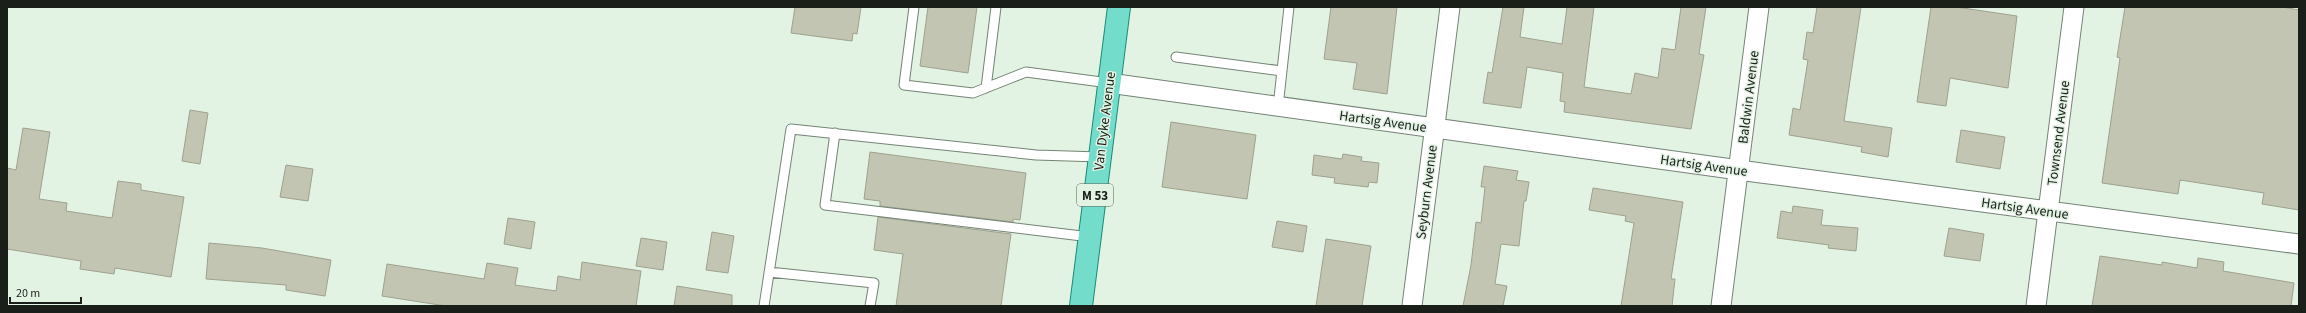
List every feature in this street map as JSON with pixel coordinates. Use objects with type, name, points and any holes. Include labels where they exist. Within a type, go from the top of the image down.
[{"type":"main road","name":"Van Dyke Avenue","points":[[1081,306],[1119,7]]},
{"type":"street","name":"Seyburn Avenue","points":[[1412,306],[1450,7]]},
{"type":"street","name":"Baldwin Avenue","points":[[1720,306],[1759,7]]},
{"type":"street","name":"Townsend Avenue","points":[[2036,306],[2074,7]]},
{"type":"street","name":"Hartsig Avenue","points":[[1109,83],[1434,129],[2299,244]]},
{"type":"lane","points":[[914,7],[904,84],[973,93],[1026,72],[1109,83]]},
{"type":"lane","points":[[986,88],[996,7]]},
{"type":"lane","points":[[1278,107],[1289,8],[1279,7]]},
{"type":"lane","points":[[1176,57],[1282,71]]},
{"type":"lane","points":[[764,306],[791,129],[1036,155],[1100,157]]},
{"type":"lane","points":[[835,133],[825,205],[1090,237]]},
{"type":"lane","points":[[769,272],[874,283],[870,306]]},
{"type":"building","points":[[795,7],[861,7],[857,34],[853,33],[852,41],[791,33]]},
{"type":"building","points":[[928,7],[977,7],[968,73],[920,66]]},
{"type":"building","points":[[1331,7],[1397,7],[1387,94],[1353,89],[1357,63],[1324,59]]},
{"type":"building","points":[[1503,7],[1524,7],[1520,37],[1562,44],[1567,7],[1594,7],[1584,87],[1631,94],[1635,73],[1658,78],[1662,48],[1675,50],[1681,7],[1706,7],[1699,54],[1704,55],[1691,129],[1564,112],[1565,102],[1560,101],[1563,73],[1527,67],[1521,108],[1483,103],[1488,72],[1492,73]]},
{"type":"building","points":[[1817,7],[1861,7],[1844,121],[1892,128],[1888,157],[1861,152],[1862,147],[1789,135],[1793,108],[1800,110],[1808,60],[1803,59],[1807,32],[1813,33]]},
{"type":"building","points":[[1931,7],[1956,7],[2017,16],[2008,88],[1950,78],[1946,106],[1917,102]]},
{"type":"building","points":[[2125,7],[2282,7],[2299,10],[2299,210],[2262,204],[2264,193],[2180,180],[2178,194],[2102,183],[2120,58],[2117,57]]},
{"type":"building","points":[[190,110],[208,113],[200,164],[182,161]]},
{"type":"building","points":[[1171,122],[1256,135],[1247,199],[1162,187]]},
{"type":"building","points":[[23,128],[50,132],[39,199],[67,203],[66,211],[112,218],[118,181],[141,184],[141,190],[184,197],[171,277],[115,268],[114,274],[80,269],[81,261],[7,249],[7,168],[16,170]]},
{"type":"building","points":[[1961,130],[2005,137],[2000,169],[1956,162]]},
{"type":"building","points":[[870,152],[1026,173],[1020,220],[1013,219],[1013,222],[880,206],[880,201],[864,199]]},
{"type":"building","points":[[1343,154],[1362,157],[1361,161],[1379,163],[1377,183],[1369,182],[1368,187],[1334,183],[1335,178],[1312,175],[1314,155],[1342,159]]},
{"type":"building","points":[[286,165],[313,169],[308,201],[280,197]]},
{"type":"building","points":[[1484,166],[1518,171],[1516,180],[1529,182],[1526,201],[1524,201],[1519,246],[1501,244],[1495,284],[1507,286],[1503,306],[1463,306],[1471,265],[1476,222],[1481,223],[1485,187],[1481,187]]},
{"type":"building","points":[[1593,188],[1683,202],[1671,279],[1675,279],[1672,306],[1621,306],[1634,223],[1625,221],[1626,216],[1589,210]]},
{"type":"building","points":[[1793,206],[1823,210],[1821,225],[1858,228],[1856,251],[1828,248],[1829,245],[1777,238],[1781,211],[1792,213]]},
{"type":"building","points":[[878,217],[1011,234],[1001,306],[896,306],[903,254],[874,250]]},
{"type":"building","points":[[508,218],[535,222],[531,249],[504,244]]},
{"type":"building","points":[[1277,221],[1307,226],[1303,252],[1272,247]]},
{"type":"building","points":[[1949,228],[1984,234],[1980,261],[1944,256]]},
{"type":"building","points":[[712,232],[734,236],[728,273],[706,270]]},
{"type":"building","points":[[641,238],[667,242],[663,270],[636,266]]},
{"type":"building","points":[[1326,239],[1371,246],[1362,306],[1316,306]]},
{"type":"building","points":[[209,243],[262,248],[331,260],[325,296],[286,290],[286,285],[206,279]]},
{"type":"building","points":[[2100,256],[2162,265],[2162,262],[2197,268],[2198,258],[2224,262],[2223,271],[2294,283],[2291,306],[2092,306]]},
{"type":"building","points":[[582,262],[641,271],[636,306],[446,306],[382,296],[387,264],[484,279],[487,263],[518,268],[515,285],[556,291],[558,276],[580,280]]},
{"type":"building","points":[[677,286],[732,295],[732,306],[674,306]]}]
